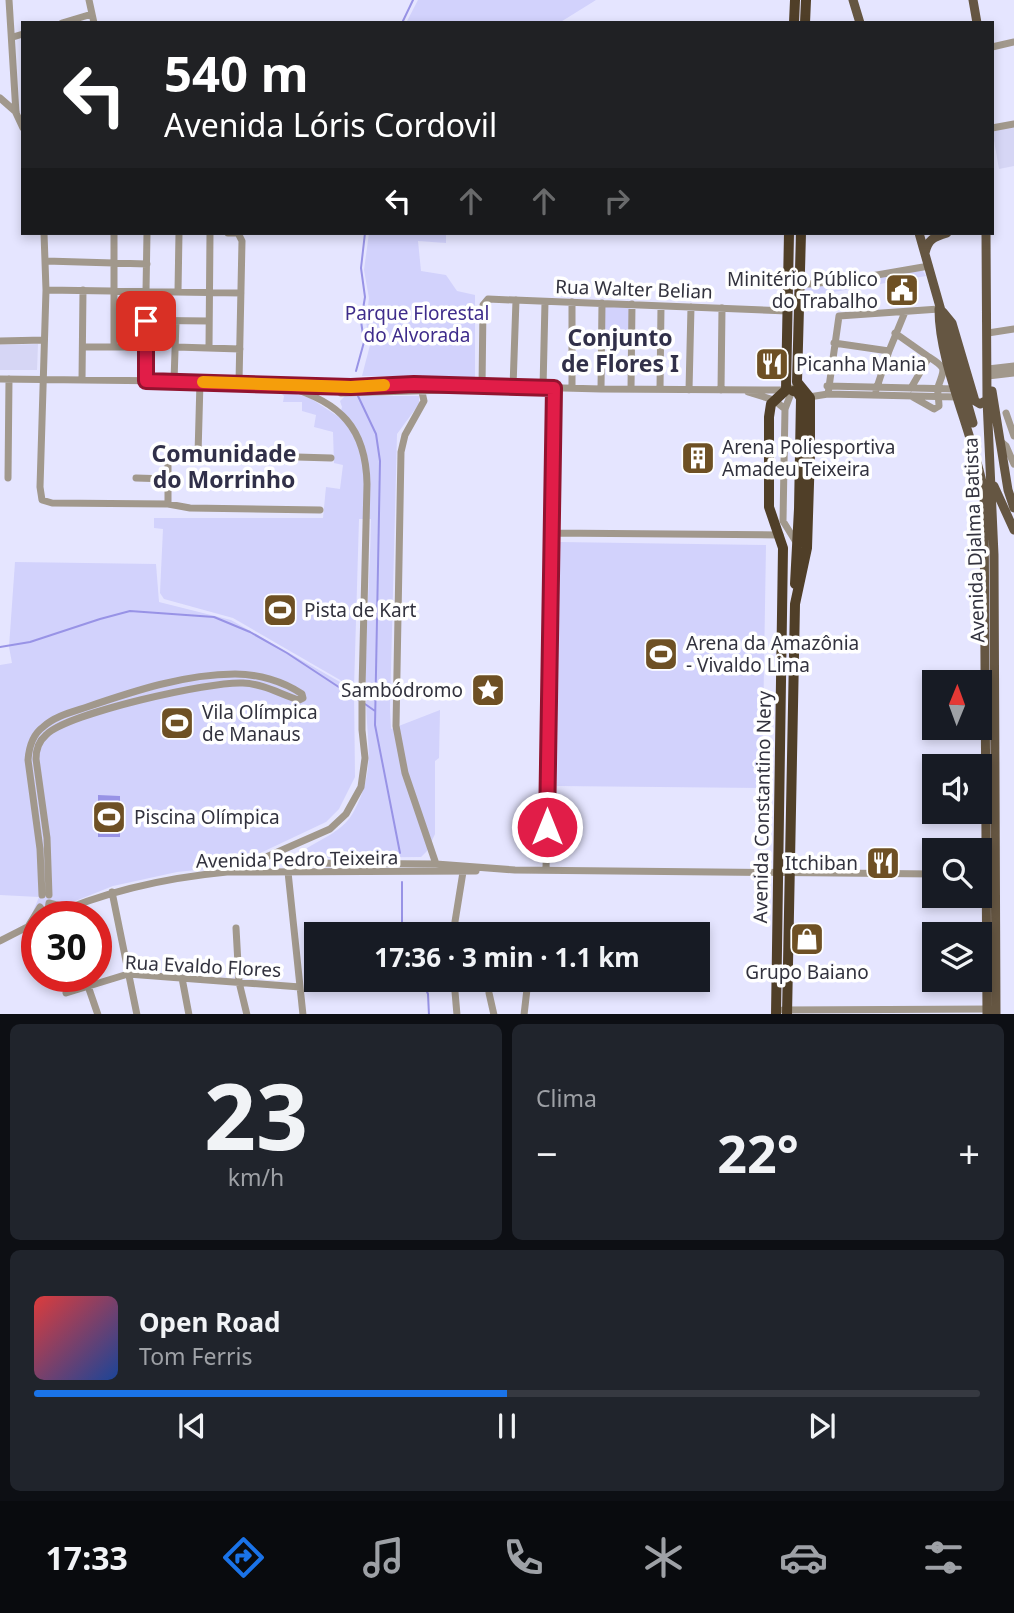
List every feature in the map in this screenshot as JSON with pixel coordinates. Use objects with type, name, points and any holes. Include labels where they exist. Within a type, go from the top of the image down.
[{"type":"highway","points":[[794,21],[795,0]]},
{"type":"highway","points":[[806,0],[806,21]]},
{"type":"highway","points":[[789,235],[788,311],[792,387],[801,398],[795,604]]},
{"type":"highway","points":[[774,400],[792,387],[801,235]]},
{"type":"highway","points":[[792,387],[809,397]]},
{"type":"highway","name":"Avenida Constantino Nery","points":[[783,873],[795,604],[807,548],[809,397]]},
{"type":"highway","name":"Avenida Constantino Nery","points":[[774,400],[769,417],[769,507],[783,548],[781,1012]]},
{"type":"main road","points":[[853,0],[862,21]]},
{"type":"main road","points":[[860,0],[862,21]]},
{"type":"main road","points":[[973,0],[978,21]]},
{"type":"main road","points":[[920,235],[978,442],[1014,530]]},
{"type":"main road","points":[[925,254],[929,241],[940,235]]},
{"type":"main road","name":"Avenida Djalma Batista","points":[[985,235],[987,400],[994,555],[986,838]]},
{"type":"main road","points":[[939,309],[951,323],[975,401],[980,404],[987,400]]},
{"type":"main road","name":"Avenida Djalma Batista","points":[[939,309],[940,331],[974,446],[984,492],[985,838]]},
{"type":"main road","points":[[988,373],[1008,490],[1014,508]]},
{"type":"main road","name":"Avenida Djalma Batista","points":[[987,908],[992,1012]]},
{"type":"main road","name":"Avenida Djalma Batista","points":[[987,908],[992,1012]]},
{"type":"street","points":[[9,0],[16,113]]},
{"type":"street","points":[[89,0],[94,21]]},
{"type":"street","points":[[69,21],[92,14]]},
{"type":"street","points":[[13,37],[21,35]]},
{"type":"street","points":[[994,47],[1014,42]]},
{"type":"street","points":[[0,98],[16,113],[21,124]]},
{"type":"street","points":[[994,128],[1014,124]]},
{"type":"street","points":[[44,235],[46,290],[40,487],[42,500],[52,503],[168,503],[190,508],[320,510]]},
{"type":"street","points":[[114,235],[114,347]]},
{"type":"street","points":[[146,291],[147,235]]},
{"type":"street","points":[[178,291],[179,235]]},
{"type":"street","points":[[209,348],[210,235]]},
{"type":"street","points":[[239,382],[240,235]]},
{"type":"street","points":[[46,261],[146,264]]},
{"type":"street","points":[[800,280],[809,285],[929,266]]},
{"type":"street","points":[[46,290],[241,293]]},
{"type":"street","points":[[82,380],[83,290]]},
{"type":"street","name":"Rua Walter Belian","points":[[482,387],[483,304],[488,299],[788,311]]},
{"type":"street","points":[[513,387],[516,300]]},
{"type":"street","points":[[543,388],[545,302]]},
{"type":"street","points":[[572,302],[572,388]]},
{"type":"street","points":[[601,389],[602,303]]},
{"type":"street","points":[[631,389],[632,304]]},
{"type":"street","points":[[660,389],[662,306]]},
{"type":"street","points":[[689,390],[691,307]]},
{"type":"street","points":[[721,390],[722,308]]},
{"type":"street","points":[[828,390],[837,319],[842,314],[939,309]]},
{"type":"street","points":[[875,391],[905,312]]},
{"type":"street","points":[[114,320],[209,321]]},
{"type":"street","points":[[146,321],[146,381]]},
{"type":"street","points":[[174,381],[176,321]]},
{"type":"street","points":[[988,333],[1014,329]]},
{"type":"street","points":[[875,391],[900,388],[911,392],[934,409],[939,406],[938,392],[943,369],[895,333]]},
{"type":"street","points":[[0,341],[44,340]]},
{"type":"street","points":[[834,343],[889,351]]},
{"type":"street","points":[[83,347],[146,348]]},
{"type":"street","points":[[176,347],[240,349]]},
{"type":"street","points":[[911,392],[929,357]]},
{"type":"street","points":[[988,373],[1014,366]]},
{"type":"street","points":[[1001,371],[1014,373]]},
{"type":"street","points":[[8,478],[4,379],[274,383],[422,392],[497,386],[689,390],[792,387],[785,409],[783,521],[797,543]]},
{"type":"street","points":[[198,454],[200,382]]},
{"type":"street","points":[[227,872],[306,841],[339,822],[357,796],[365,767],[362,689],[367,470],[363,451],[356,434],[339,411],[316,396],[274,383]]},
{"type":"street","points":[[341,393],[414,384],[482,387]]},
{"type":"street","points":[[414,384],[422,392],[423,405],[409,428],[401,452],[396,726],[405,773],[436,864]]},
{"type":"street","points":[[339,411],[337,403],[341,393],[351,387]]},
{"type":"street","points":[[546,870],[554,388]]},
{"type":"street","points":[[732,390],[774,400],[785,409]]},
{"type":"street","points":[[809,397],[828,390],[957,393]]},
{"type":"street","points":[[995,415],[1010,413],[1014,436]]},
{"type":"street","points":[[1000,440],[1006,446],[1014,464]]},
{"type":"street","points":[[168,503],[170,457],[198,454],[331,458]]},
{"type":"street","points":[[136,478],[168,479]]},
{"type":"street","points":[[550,533],[780,535]]},
{"type":"street","points":[[48,901],[45,900],[44,849],[36,753],[46,735],[53,729],[78,715],[105,701],[170,684],[222,679],[262,677],[299,691],[303,698],[297,700],[259,685],[222,679],[107,710],[78,715]]},
{"type":"street","points":[[170,684],[173,693]]},
{"type":"street","points":[[105,701],[107,710]]},
{"type":"street","points":[[303,872],[297,863],[297,852],[306,841]]},
{"type":"street","name":"Avenida Pedro Teixeira","points":[[297,863],[425,863],[512,870]]},
{"type":"street","points":[[418,873],[425,863]]},
{"type":"street","name":"Avenida Pedro Teixeira","points":[[88,901],[113,892],[183,877],[227,872],[418,873],[546,870],[922,874]]},
{"type":"street","points":[[288,872],[303,1014]]},
{"type":"street","points":[[455,922],[463,872]]},
{"type":"street","points":[[113,892],[137,1014]]},
{"type":"street","points":[[236,928],[240,982],[247,1014]]},
{"type":"street","points":[[0,940],[21,930]]},
{"type":"street","name":"Rua Evaldo Flores","points":[[112,979],[128,974],[300,987]]},
{"type":"street","points":[[181,978],[189,1014]]},
{"type":"street","points":[[91,992],[98,1014]]},
{"type":"street","points":[[455,992],[457,1014]]},
{"type":"street","points":[[524,1014],[527,992]]},
{"type":"street","points":[[489,993],[494,1014]]},
{"type":"street","points":[[781,1012],[992,1012]]},
{"type":"shaded area","points":[[1014,125],[1014,166],[999,169],[994,129]]},
{"type":"shaded area","points":[[38,344],[37,370],[0,370],[0,345]]},
{"type":"shaded area","name":"Piscina Olímpica","points":[[98,795],[120,796],[120,837],[98,837]]},
{"type":"green space","points":[[418,0],[596,0],[562,21],[407,21]]},
{"type":"green space","name":"Parque Florestal do Alvorada","points":[[369,235],[446,235],[446,243],[418,241],[421,271],[446,275],[457,291],[475,295],[475,377],[362,376],[370,345],[366,322],[369,298],[364,270]]},
{"type":"green space","points":[[921,268],[926,276],[805,297],[805,287]]},
{"type":"green space","points":[[602,301],[630,302],[631,332],[602,331]]},
{"type":"green space","points":[[276,388],[310,398],[339,417],[342,407],[340,401],[345,396],[419,396],[419,404],[397,434],[390,708],[391,729],[440,710],[439,758],[435,761],[435,834],[421,857],[307,858],[303,855],[304,850],[332,834],[350,818],[366,781],[369,755],[366,674],[371,519],[359,519],[354,688],[233,618],[164,599],[160,593],[163,529],[154,528],[154,518],[323,518],[326,487],[340,489],[343,465],[334,463],[333,432],[314,427],[316,415],[302,411],[302,402],[283,402],[284,396]]},
{"type":"green space","name":"Arena da Amazônia - Vivaldo Lima","points":[[560,542],[766,545],[762,788],[557,786]]},
{"type":"green space","name":"Vila Olímpica de Manaus","points":[[15,562],[156,564],[159,602],[231,620],[354,690],[355,777],[339,809],[326,822],[233,866],[177,872],[113,886],[75,901],[37,901],[39,897],[0,895],[0,665],[12,663],[9,647]]},
{"type":"waterway","points":[[403,21],[413,0]]},
{"type":"waterway","points":[[356,371],[364,342],[361,321],[365,297],[361,268],[365,235]]},
{"type":"waterway","points":[[358,396],[376,434],[380,461],[375,725],[400,853]]},
{"type":"waterway","points":[[0,647],[30,642],[130,611],[214,617],[250,632],[287,653],[360,701]]},
{"type":"waterway","points":[[365,704],[375,711]]},
{"type":"waterway","points":[[402,882],[402,922]]},
{"type":"waterway","points":[[427,992],[429,1014]]},
{"type":"slow traffic","points":[[203,382],[351,387],[384,385]]},
{"type":"place","name":"Minitério Público do Trabalho","points":[[902,290]]},
{"type":"place","name":"Picanha Mania","points":[[772,364]]},
{"type":"place","name":"Arena Poliesportiva Amadeu Teixeira","points":[[698,458]]},
{"type":"place","name":"Pista de Kart","points":[[280,610]]},
{"type":"place","name":"Arena da Amazônia - Vivaldo Lima","points":[[661,654]]},
{"type":"place","name":"Sambódromo","points":[[488,690]]},
{"type":"place","name":"Vila Olímpica de Manaus","points":[[177,723]]},
{"type":"place","name":"Piscina Olímpica","points":[[109,817]]},
{"type":"place","name":"Itchiban","points":[[883,863]]},
{"type":"place","name":"Grupo Baiano","points":[[807,939]]},
{"type":"district","name":"Conjunto de Flores I","points":[[620,350]]},
{"type":"district","name":"Comunidade do Morrinho","points":[[224,466]]},
{"type":"route","points":[[146,321],[146,381],[253,382],[351,387],[481,384],[554,388],[547,827]]}]
